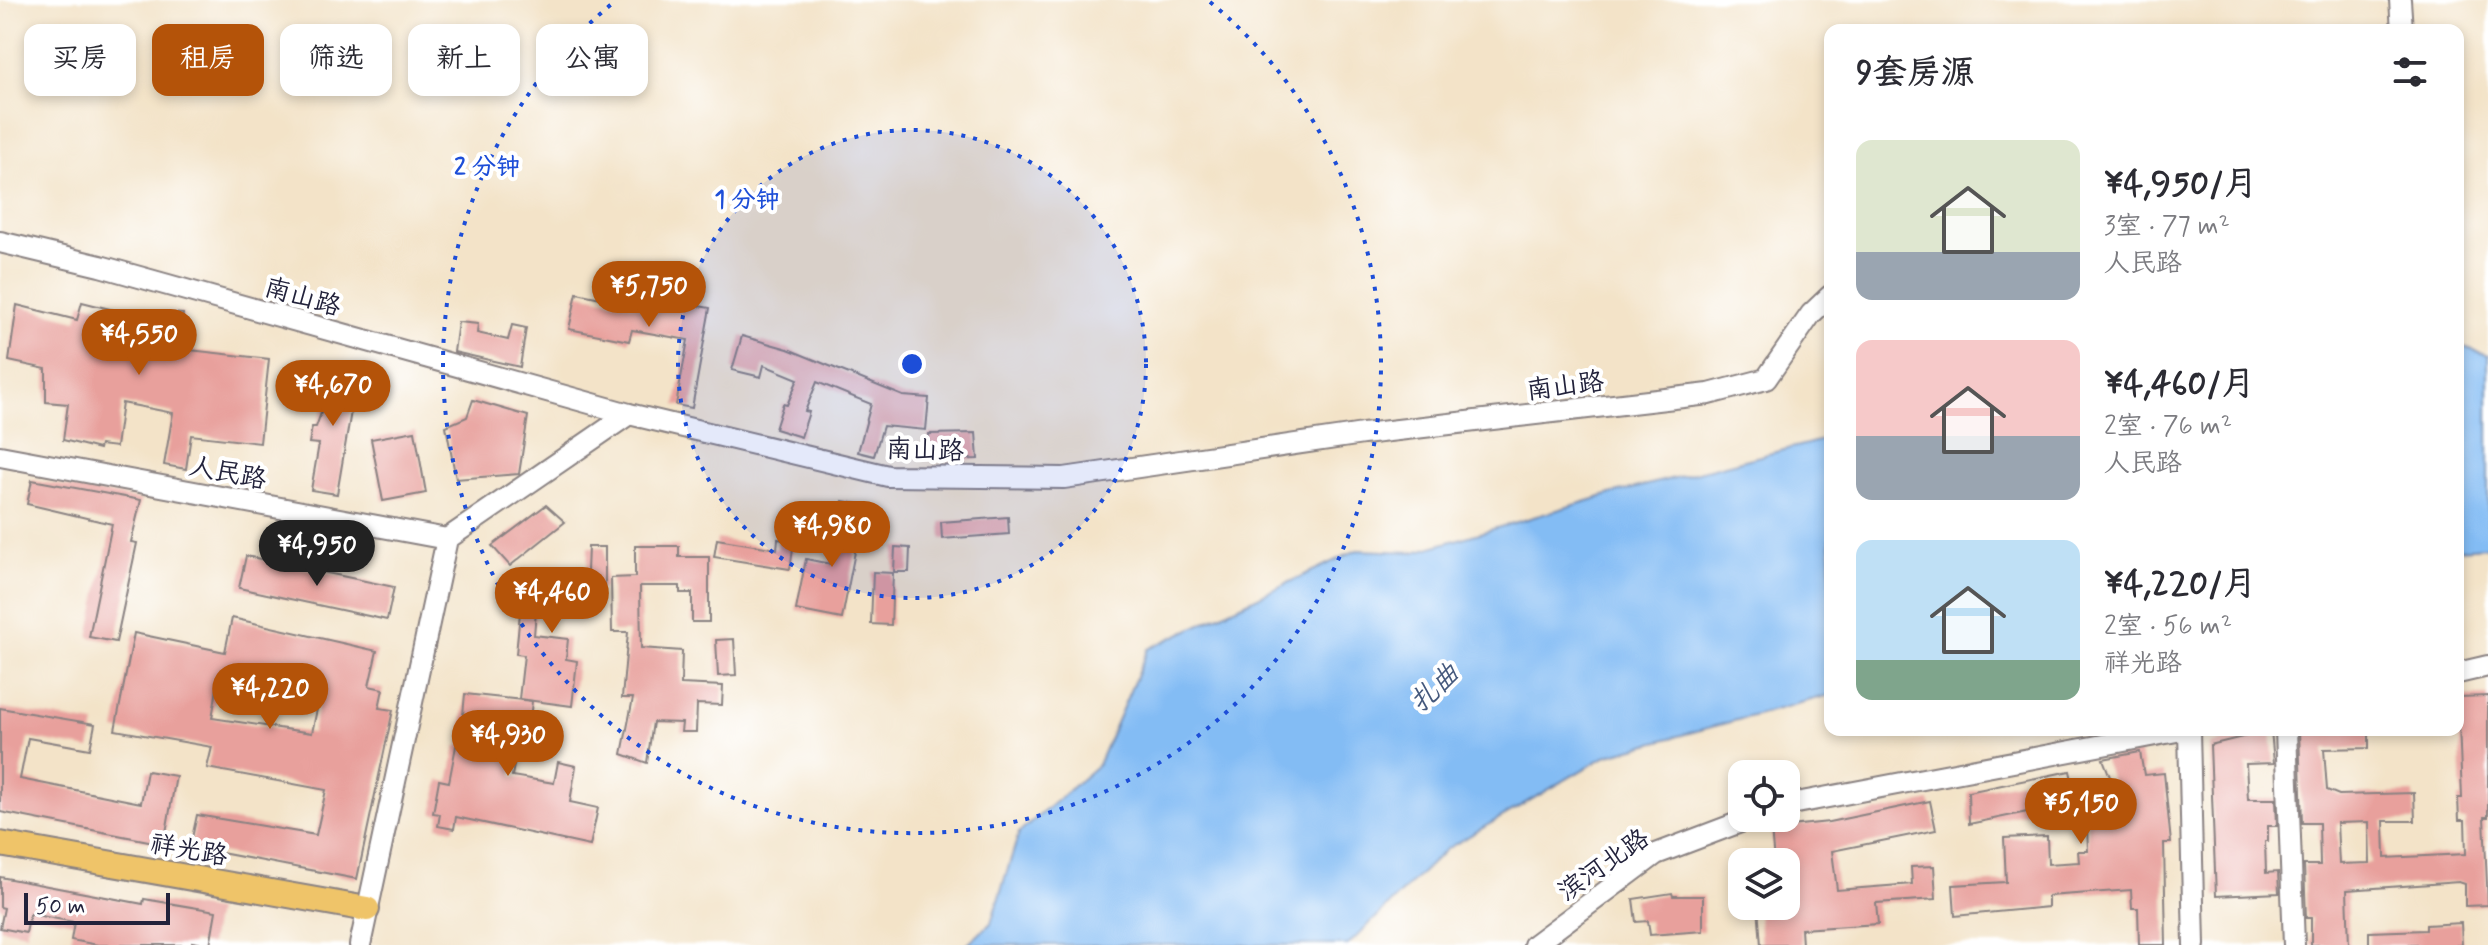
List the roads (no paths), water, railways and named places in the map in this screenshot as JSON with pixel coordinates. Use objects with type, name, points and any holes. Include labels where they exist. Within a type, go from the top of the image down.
[{"type":"main road","name":"祥光路","points":[[0,844],[367,909]]},
{"type":"street","points":[[2400,0],[2402,24]]},
{"type":"street","name":"南山路","points":[[0,242],[100,266],[629,414],[888,476],[1064,478],[1363,434],[1709,394],[1766,379],[1811,314],[1824,302]]},
{"type":"street","points":[[360,945],[447,539],[629,414]]},
{"type":"street","name":"人民路","points":[[0,456],[447,539]]},
{"type":"street","points":[[2464,672],[2488,666]]},
{"type":"street","points":[[1800,802],[2150,736]]},
{"type":"street","points":[[2189,736],[2194,945]]},
{"type":"street","points":[[2286,736],[2294,945]]},
{"type":"street","name":"滨河北路","points":[[1534,945],[1656,854],[1728,827]]},
{"type":"water","points":[[2464,347],[2488,355],[2488,547],[2464,549]]},
{"type":"water","name":"扎曲","points":[[1824,440],[1824,697],[1608,755],[1445,850],[1348,945],[967,945],[991,923],[1019,833],[1098,765],[1148,649],[1357,550],[1415,552],[1608,495]]}]
